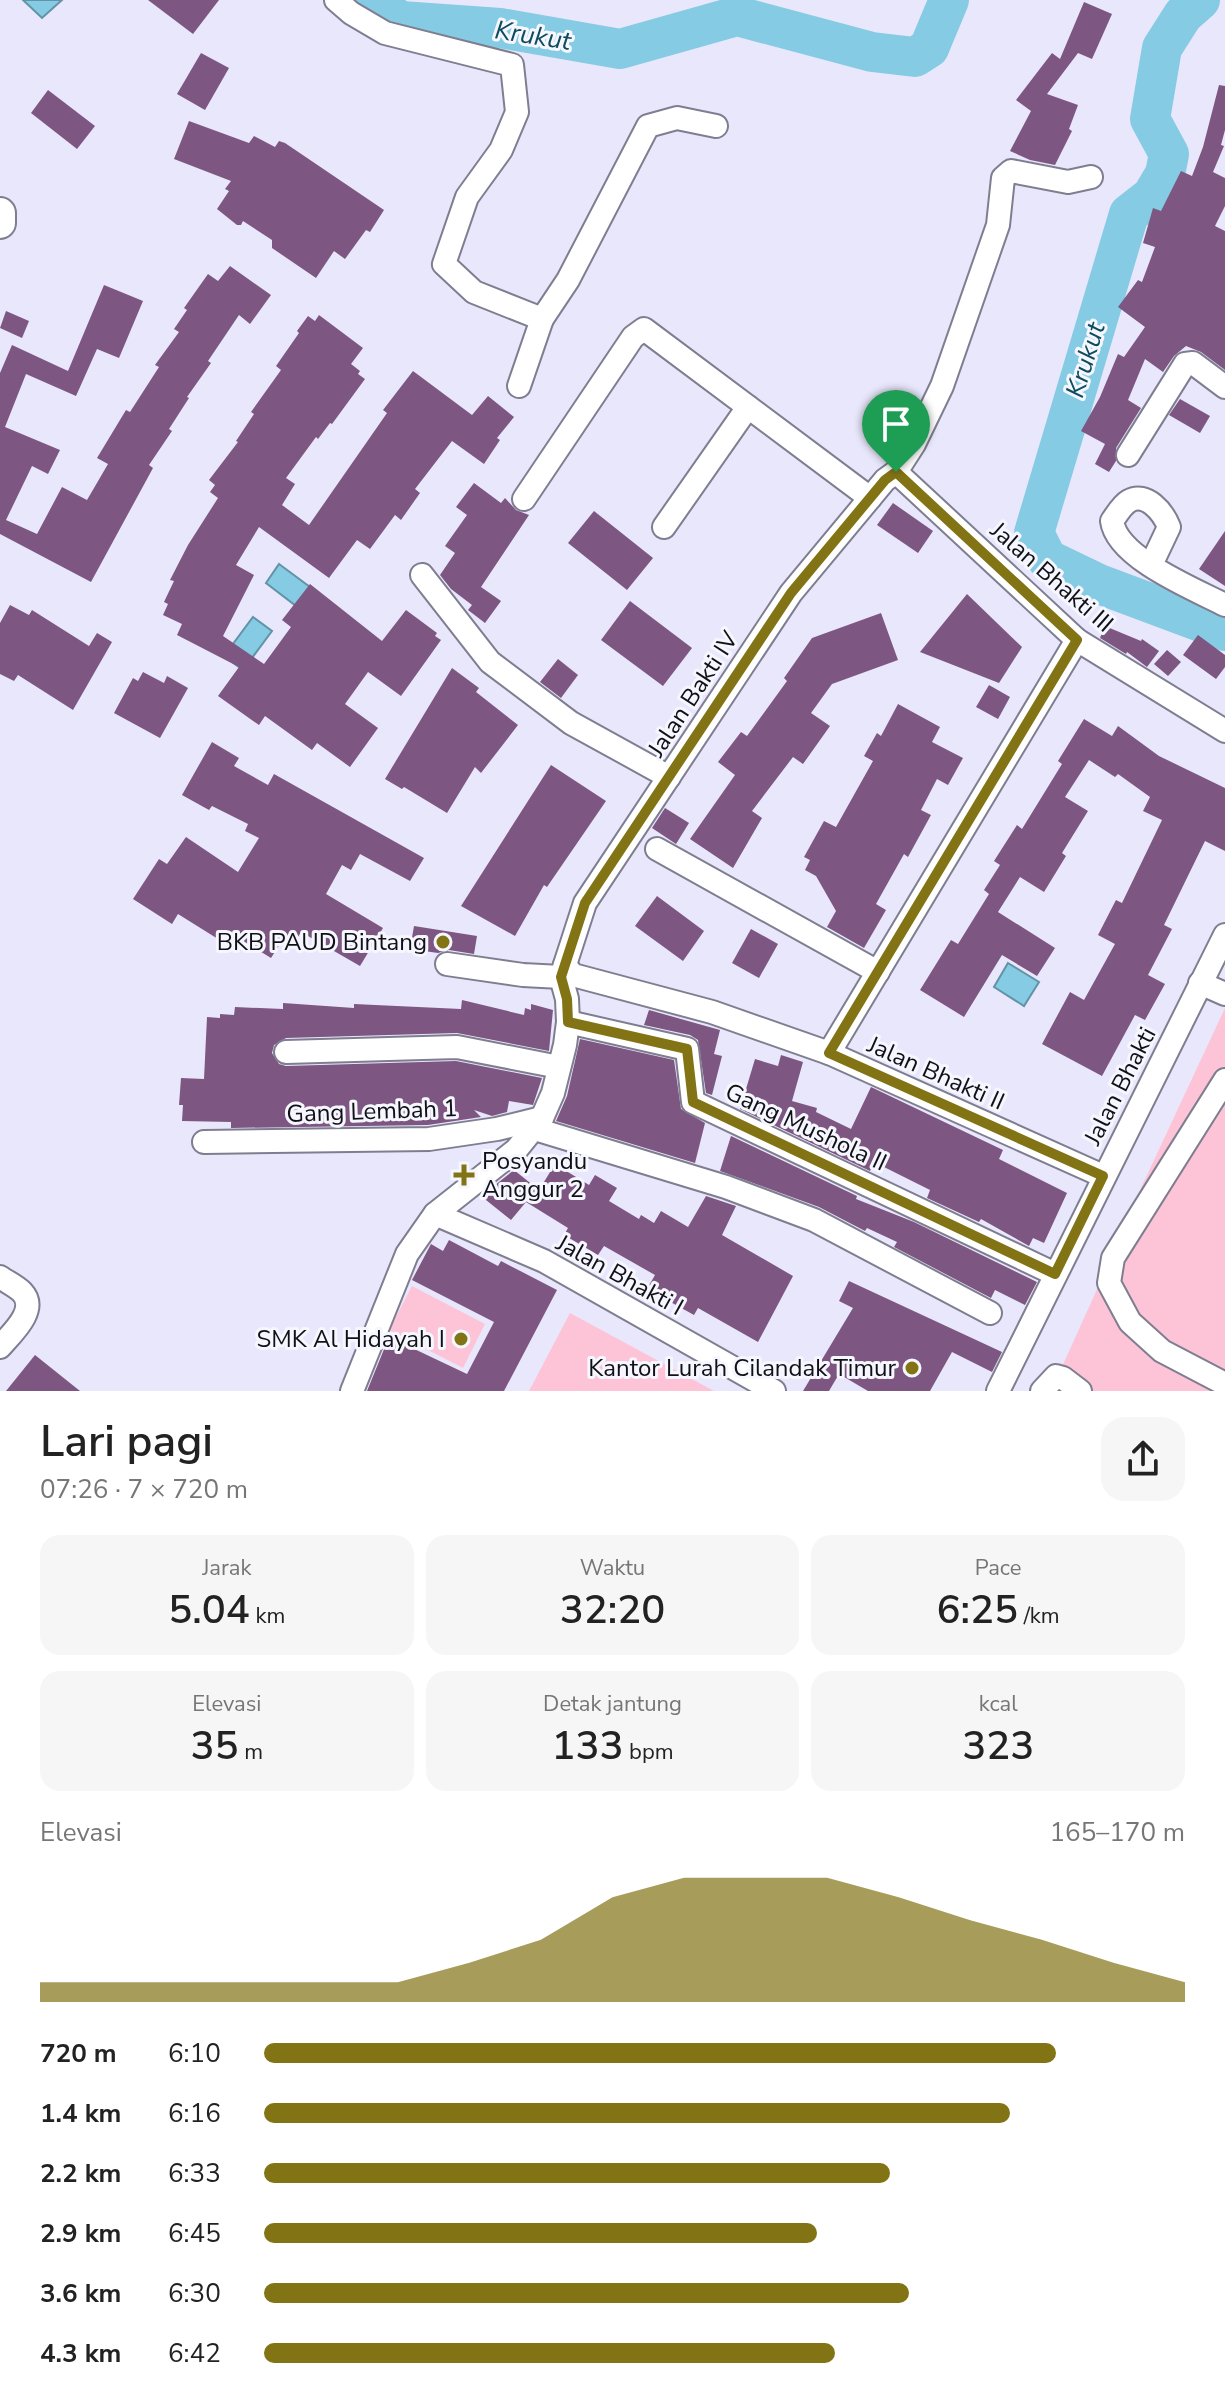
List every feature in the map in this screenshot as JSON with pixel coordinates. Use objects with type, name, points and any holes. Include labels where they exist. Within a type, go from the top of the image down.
[{"type":"street","points":[[336,0],[351,13],[385,33],[512,65],[517,112],[501,150],[467,197],[444,264],[474,292],[542,319]]},
{"type":"street","points":[[519,386],[542,319],[568,280],[648,126],[677,118],[716,126]]},
{"type":"street","name":"Jalan Bakti IV","points":[[563,971],[585,903],[791,593],[885,480],[896,472],[914,444],[942,386],[998,225],[1003,178],[1011,171],[1068,182],[1091,177]]},
{"type":"street","points":[[0,213],[0,223]]},
{"type":"street","points":[[524,499],[633,337],[644,329],[870,498]]},
{"type":"street","points":[[1128,455],[1185,364],[1193,363],[1225,387]]},
{"type":"street","points":[[664,527],[748,407]]},
{"type":"street","name":"Jalan Bhakti III","points":[[896,472],[1077,640],[1225,731]]},
{"type":"street","points":[[1151,565],[1225,605]]},
{"type":"street","points":[[422,575],[490,662],[571,723],[669,777]]},
{"type":"street","points":[[829,1053],[1077,640]]},
{"type":"street","points":[[657,849],[878,972]]},
{"type":"street","name":"Jalan Bhakti","points":[[998,1391],[1225,935]]},
{"type":"street","points":[[352,1391],[407,1254],[435,1214],[516,1150],[538,1123],[553,1093],[559,1067],[568,1022],[563,971],[523,975],[447,964]]},
{"type":"street","name":"Jalan Bhakti II","points":[[563,971],[712,1012],[829,1053],[1103,1176]]},
{"type":"street","points":[[1200,983],[1225,994]]},
{"type":"street","name":"Gang Mushola II","points":[[568,1022],[687,1049],[693,1102],[1055,1274]]},
{"type":"street","points":[[286,1052],[457,1047],[559,1067]]},
{"type":"street","points":[[1225,1080],[1113,1258],[1109,1283],[1130,1322],[1162,1351],[1225,1384]]},
{"type":"street","points":[[538,1123],[814,1220],[990,1313]]},
{"type":"street","name":"Gang Lembah 1","points":[[204,1142],[429,1139],[538,1123]]},
{"type":"street","name":"Jalan Bhakti I","points":[[435,1214],[544,1261],[774,1391]]},
{"type":"street","points":[[0,1277],[23,1294],[27,1303],[25,1316],[0,1347]]},
{"type":"street","points":[[1042,1391],[1056,1376],[1080,1391]]},
{"type":"shaded area","points":[[1225,1008],[1225,1391],[1051,1391],[1099,1285],[1099,1278]]},
{"type":"shaded area","points":[[412,1286],[485,1324],[463,1368],[389,1330]]},
{"type":"shaded area","points":[[570,1313],[714,1391],[529,1391]]},
{"type":"water","points":[[23,0],[62,0],[42,18]]},
{"type":"water","points":[[279,564],[314,590],[300,609],[266,583]]},
{"type":"water","points":[[253,617],[272,631],[243,670],[224,656]]},
{"type":"water","points":[[1008,963],[1039,982],[1024,1006],[994,987]]},
{"type":"building","points":[[148,0],[219,0],[193,34]]},
{"type":"building","points":[[1084,2],[1112,14],[1092,59],[1078,53],[1047,94],[1078,105],[1069,129],[1072,131],[1055,165],[1030,160],[1010,151],[1031,111],[1016,100],[1052,53],[1060,59]]},
{"type":"building","points":[[201,53],[229,68],[205,110],[177,94]]},
{"type":"building","points":[[1219,85],[1225,86],[1225,130],[1221,145],[1224,146],[1213,172],[1225,178],[1225,206],[1215,226],[1225,231],[1225,370],[1201,352],[1186,346],[1163,372],[1145,359],[1128,400],[1141,408],[1116,448],[1116,461],[1109,472],[1095,464],[1105,444],[1081,431],[1118,354],[1124,357],[1145,327],[1118,307],[1138,280],[1142,282],[1155,247],[1143,243],[1153,208],[1161,211],[1181,171],[1192,176]]},
{"type":"building","points":[[48,90],[95,126],[77,149],[31,113]]},
{"type":"building","points":[[189,121],[249,143],[254,136],[275,147],[279,141],[285,143],[384,210],[370,232],[366,230],[345,259],[334,251],[316,278],[272,248],[272,240],[243,221],[237,225],[217,209],[229,191],[225,189],[231,181],[174,159]]},
{"type":"building","points":[[230,266],[271,295],[250,324],[239,315],[208,361],[211,363],[187,397],[169,429],[172,431],[149,465],[153,468],[91,582],[0,534],[0,373],[12,345],[68,371],[104,285],[143,301],[119,358],[97,349],[76,396],[26,374],[5,427],[60,450],[48,474],[32,466],[6,520],[37,534],[62,487],[87,500],[108,464],[97,458],[126,410],[130,412],[159,367],[155,365],[179,332],[174,329],[187,310],[184,308],[208,274],[218,281]]},
{"type":"building","points":[[6,311],[29,321],[22,338],[0,328]]},
{"type":"building","points":[[319,315],[363,348],[351,364],[365,379],[286,478],[295,484],[282,505],[309,525],[387,413],[383,410],[413,371],[472,415],[488,396],[514,417],[497,438],[500,440],[484,464],[452,441],[415,489],[420,493],[401,520],[395,515],[370,549],[357,540],[329,578],[259,527],[236,565],[254,575],[223,636],[264,664],[291,627],[282,620],[310,584],[382,641],[406,610],[437,633],[435,636],[441,640],[401,696],[368,672],[345,704],[378,728],[350,767],[317,743],[312,750],[265,716],[259,725],[218,696],[239,667],[177,635],[182,624],[163,615],[168,604],[164,602],[174,581],[170,580],[218,498],[210,492],[215,485],[209,480],[238,442],[254,414],[251,412],[281,370],[276,366],[299,333],[297,331],[308,316],[315,321]]},
{"type":"building","points":[[1180,399],[1210,416],[1200,433],[1169,415]]},
{"type":"building","points":[[474,483],[501,503],[505,498],[516,510],[529,515],[481,587],[501,601],[485,623],[468,610],[472,605],[451,589],[440,575],[455,553],[445,546],[467,515],[456,507]]},
{"type":"building","points":[[893,503],[933,531],[918,553],[877,525]]},
{"type":"building","points":[[594,511],[653,558],[627,590],[568,543]]},
{"type":"building","points":[[1225,531],[1225,586],[1199,569]]},
{"type":"building","points":[[967,594],[1022,647],[999,683],[920,652]]},
{"type":"building","points":[[630,601],[692,648],[663,686],[601,640]]},
{"type":"building","points":[[10,605],[29,615],[32,610],[89,646],[97,633],[112,642],[73,710],[18,675],[14,681],[0,674],[0,623]]},
{"type":"building","points":[[881,613],[898,660],[832,684],[811,713],[830,726],[803,764],[793,757],[752,811],[762,818],[733,868],[690,839],[735,775],[718,762],[741,732],[747,736],[787,681],[784,678],[812,638]]},
{"type":"building","points":[[1100,624],[1142,639],[1159,651],[1147,667],[1100,638],[1102,633],[1097,629]]},
{"type":"building","points":[[1198,635],[1225,655],[1225,667],[1216,679],[1183,655]]},
{"type":"building","points":[[1167,650],[1181,662],[1168,676],[1154,664]]},
{"type":"building","points":[[558,659],[578,675],[561,698],[540,682]]},
{"type":"building","points":[[452,668],[479,688],[476,692],[518,725],[481,773],[475,767],[447,813],[385,779]]},
{"type":"building","points":[[143,672],[164,683],[167,676],[188,688],[160,738],[114,713],[133,678],[138,681]]},
{"type":"building","points":[[989,685],[1010,697],[998,719],[976,707]]},
{"type":"building","points":[[898,704],[940,727],[932,742],[963,758],[948,785],[937,779],[921,810],[931,815],[908,857],[904,854],[876,904],[886,910],[864,948],[827,927],[836,911],[816,876],[805,870],[810,860],[804,857],[824,821],[836,827],[873,761],[864,756],[877,733],[881,736]]},
{"type":"building","points":[[1084,719],[1112,736],[1118,726],[1159,756],[1225,788],[1225,851],[1205,841],[1164,925],[1172,929],[1148,975],[1165,984],[1145,1020],[1135,1015],[1102,1076],[1042,1044],[1070,992],[1084,1000],[1115,944],[1098,935],[1116,900],[1122,903],[1162,820],[1143,811],[1150,797],[1118,774],[1115,777],[1089,760],[1065,797],[1088,811],[1062,853],[1066,856],[1044,892],[1020,877],[998,912],[1055,948],[1037,976],[1002,955],[964,1017],[920,990],[951,940],[958,944],[989,894],[984,890],[1000,865],[994,861],[1017,825],[1022,829],[1062,764],[1058,761]]},
{"type":"building","points":[[212,742],[239,758],[234,766],[268,785],[274,774],[424,858],[410,881],[360,854],[351,870],[342,865],[326,894],[383,928],[360,966],[301,932],[295,942],[285,936],[271,958],[232,934],[226,944],[178,914],[172,924],[133,899],[159,859],[167,864],[186,837],[238,872],[259,838],[245,831],[248,824],[212,806],[209,810],[182,795]]},
{"type":"building","points":[[551,765],[606,801],[547,887],[544,885],[515,936],[461,906]]},
{"type":"building","points":[[665,808],[689,823],[676,844],[652,828]]},
{"type":"building","points":[[657,896],[704,931],[683,961],[635,926]]},
{"type":"building","name":"BKB PAUD Bintang","points":[[414,926],[477,936],[474,954],[410,949]]},
{"type":"building","points":[[751,929],[778,944],[759,978],[732,963]]},
{"type":"building","points":[[462,1000],[524,1015],[525,1008],[531,1010],[531,1004],[553,1010],[549,1051],[457,1033],[286,1038],[274,1045],[272,1053],[279,1064],[286,1066],[456,1061],[542,1078],[533,1105],[509,1101],[507,1112],[492,1116],[474,1110],[481,1117],[428,1125],[231,1128],[231,1122],[182,1121],[183,1105],[179,1105],[181,1078],[204,1079],[207,1017],[234,1015],[235,1007],[283,1009],[283,1003],[354,1008],[354,1004],[461,1009]]},
{"type":"building","points":[[649,1010],[720,1030],[714,1054],[722,1056],[712,1095],[706,1093],[698,1040],[690,1035],[644,1025]]},
{"type":"building","points":[[580,1039],[674,1060],[681,1109],[705,1123],[695,1163],[556,1121],[567,1096]]},
{"type":"building","points":[[781,1055],[803,1062],[792,1101],[817,1108],[816,1112],[851,1129],[871,1087],[1003,1150],[999,1159],[1067,1193],[1044,1243],[1033,1238],[1029,1246],[981,1219],[979,1222],[927,1198],[930,1190],[874,1162],[870,1171],[740,1109],[755,1059],[778,1066]]},
{"type":"building","points":[[731,1136],[857,1196],[856,1199],[914,1222],[1037,1282],[1025,1305],[995,1290],[991,1298],[894,1247],[897,1242],[867,1228],[865,1231],[819,1207],[720,1171]]},
{"type":"building","points":[[555,1164],[589,1185],[595,1175],[617,1188],[609,1201],[639,1219],[641,1215],[654,1223],[661,1211],[688,1227],[706,1196],[736,1206],[722,1235],[793,1276],[758,1342],[698,1308],[694,1315],[647,1289],[655,1275],[604,1246],[598,1255],[564,1235],[568,1228],[526,1202],[511,1220],[481,1196],[514,1170],[539,1190]]},
{"type":"building","points":[[449,1240],[498,1266],[501,1261],[557,1290],[504,1391],[367,1391],[389,1337],[467,1374],[494,1322],[412,1280],[431,1244],[443,1251]]},
{"type":"building","points":[[849,1281],[1002,1352],[992,1372],[952,1352],[930,1391],[868,1391],[839,1374],[829,1391],[803,1391],[853,1308],[839,1301]]},
{"type":"building","points":[[35,1355],[80,1391],[6,1391]]},
{"type":"waterway","name":"Krukut","points":[[367,0],[401,21],[500,28],[620,49],[737,16],[872,52],[915,57],[929,48],[949,0]]},
{"type":"waterway","name":"Krukut","points":[[1200,0],[1183,15],[1162,48],[1150,119],[1169,154],[1165,174],[1152,196],[1129,214],[1034,533],[1047,559],[1099,584],[1225,631]]},
{"type":"place","name":"BKB PAUD Bintang","points":[[443,942]]},
{"type":"place","name":"Posyandu Anggur 2","points":[[464,1175]]},
{"type":"place","name":"SMK Al Hidayah I","points":[[461,1339]]},
{"type":"place","name":"Kantor Lurah Cilandak Timur","points":[[912,1368]]},
{"type":"route","points":[[896,472],[1077,640],[829,1053],[1103,1176],[1055,1274],[693,1102],[687,1049],[568,1022],[567,999],[561,977],[585,903],[791,593],[885,480],[896,472]]}]
